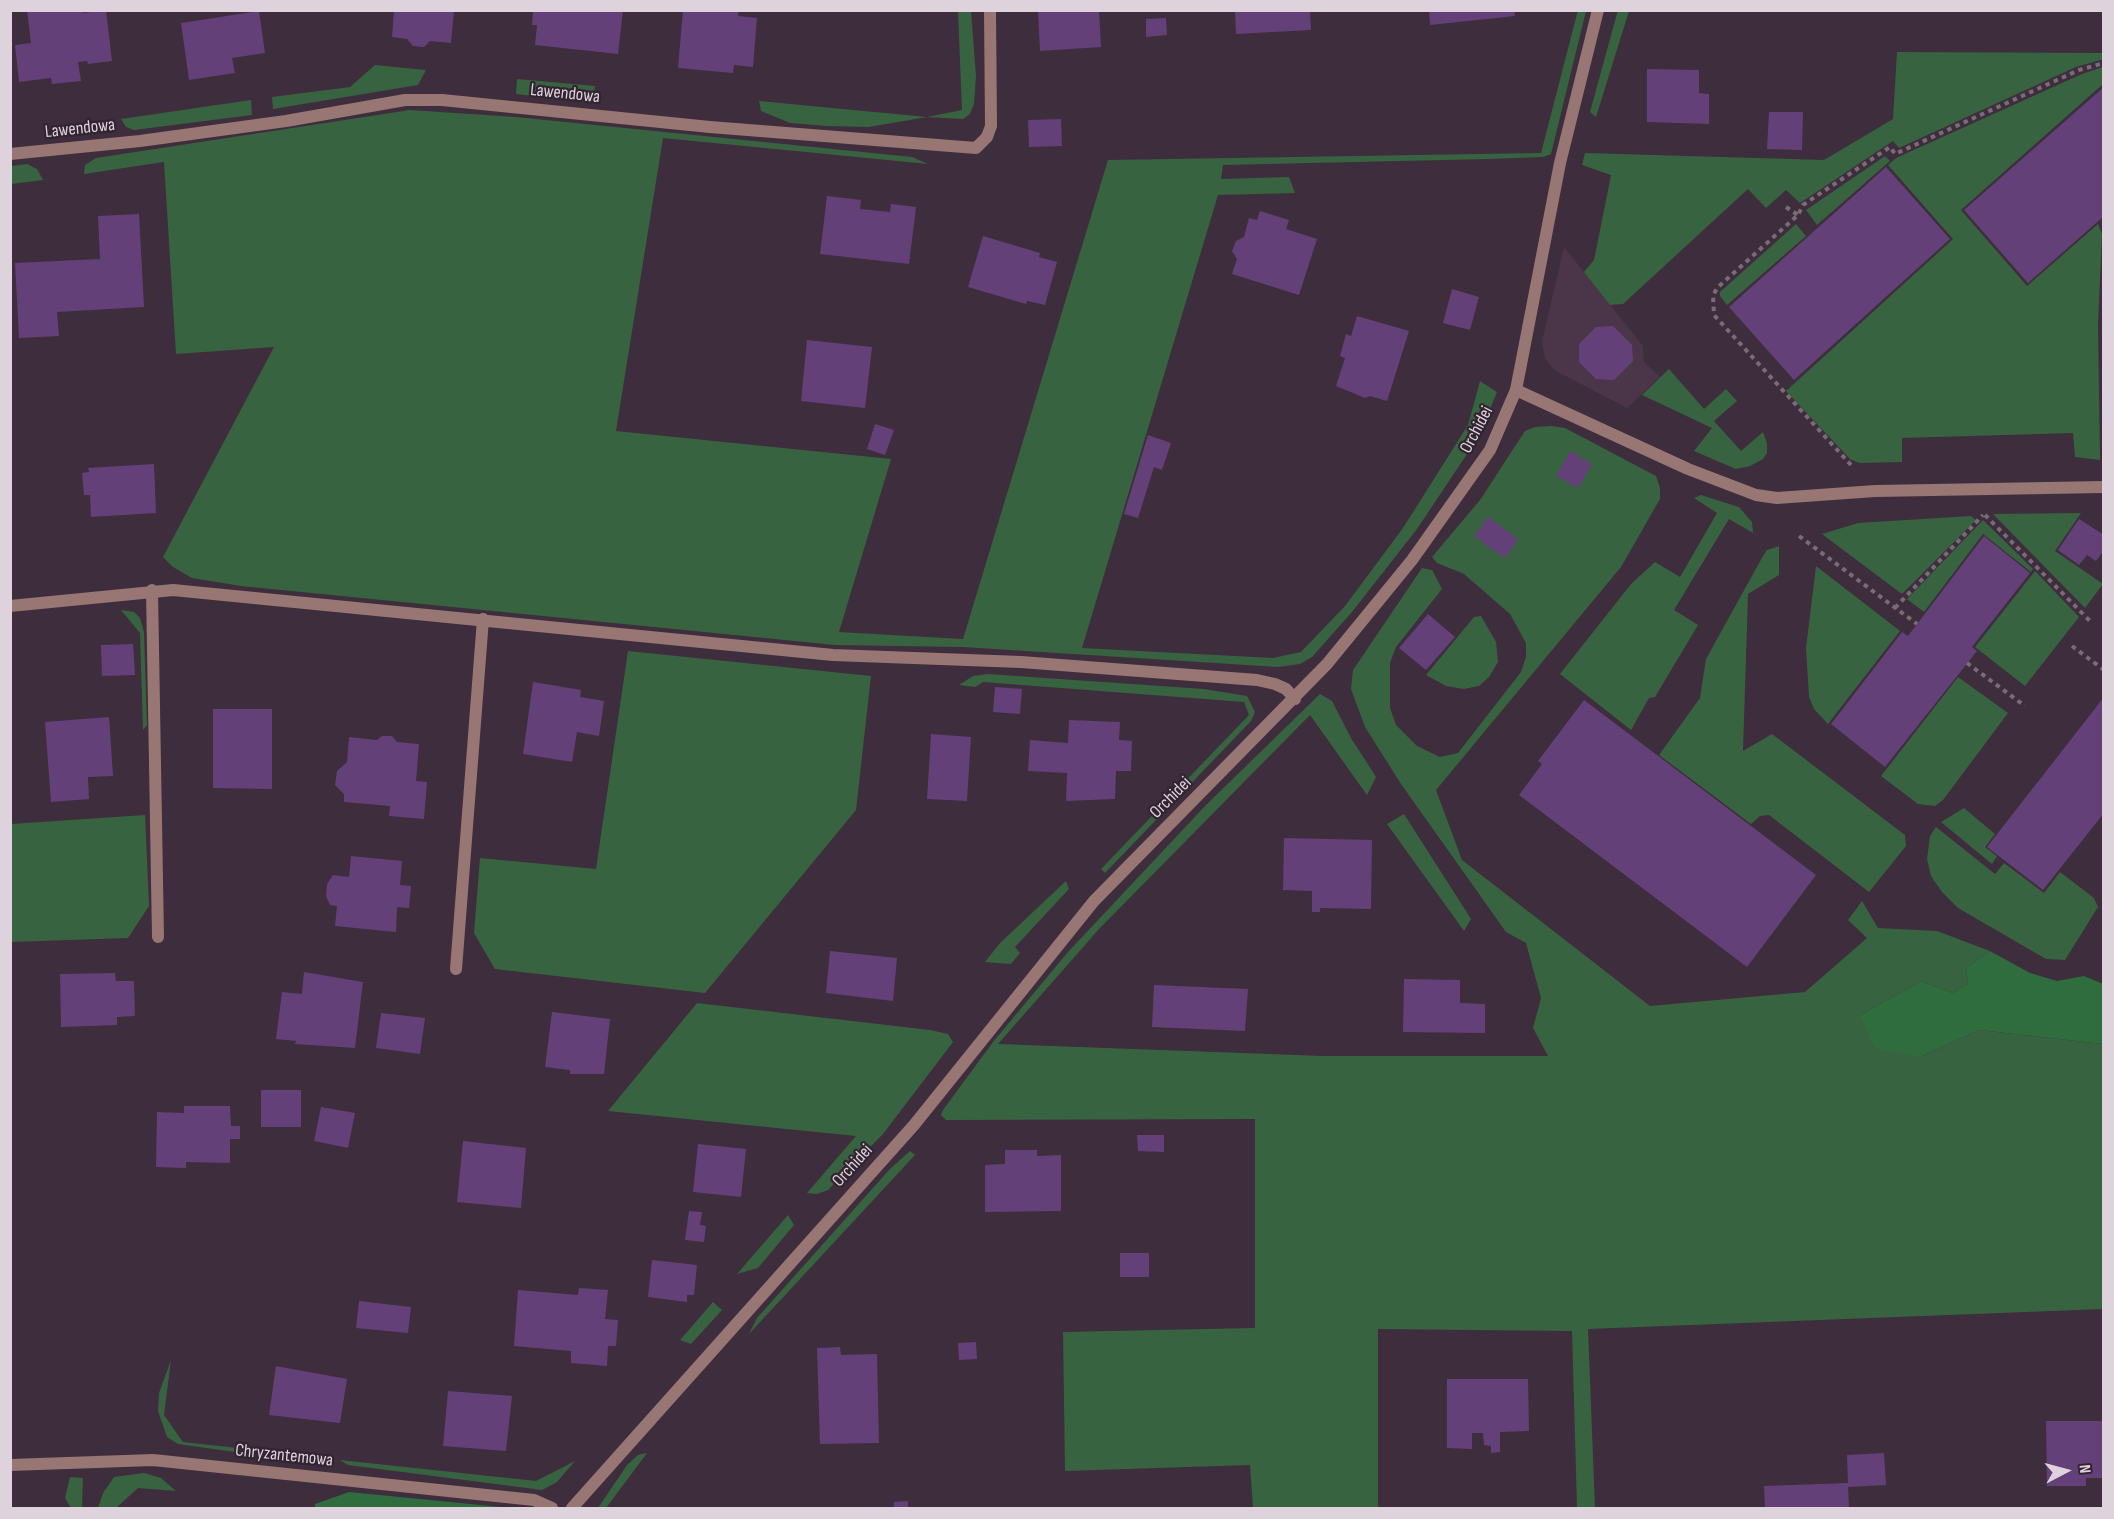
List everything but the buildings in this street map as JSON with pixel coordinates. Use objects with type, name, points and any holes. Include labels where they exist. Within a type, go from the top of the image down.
[{"type":"street","name":"Lawendowa","points":[[10,154],[140,141],[286,121],[405,100],[442,100],[710,127],[976,148],[987,138],[991,126],[990,10]]},
{"type":"street","name":"Orchidei","points":[[572,1509],[914,1125],[1094,901],[1296,699],[1413,560],[1490,450],[1516,390],[1560,163],[1598,10]]},
{"type":"street","points":[[1516,390],[1688,469],[1756,495],[1777,498],[1875,491],[2103,487]]},
{"type":"street","points":[[10,606],[152,590],[202,592],[833,655],[1021,662],[1257,680],[1286,689],[1296,699]]},
{"type":"street","points":[[152,590],[158,937]]},
{"type":"street","points":[[456,969],[483,619]]},
{"type":"street","name":"Chryzantemowa","points":[[10,1465],[153,1460],[534,1500],[552,1509]]},
{"type":"path","points":[[1875,491],[1714,315],[1713,296],[1717,288],[1797,214],[1803,205],[1890,147],[1895,154],[2079,70],[2103,63]]},
{"type":"path","points":[[1786,207],[1797,214]]},
{"type":"path","points":[[1981,488],[1984,514],[2090,621]]},
{"type":"path","points":[[1895,608],[1984,514]]},
{"type":"path","points":[[1799,536],[1917,624]]},
{"type":"path","points":[[2072,646],[2103,670]]},
{"type":"path","points":[[1966,663],[2025,706]]},
{"type":"shaded area","points":[[1564,247],[1643,346],[1644,362],[1660,377],[1627,408],[1554,370],[1545,358],[1542,341]]},
{"type":"green space","points":[[1578,10],[1586,11],[1551,154],[1543,157],[1488,159],[1223,165],[1221,179],[1289,177],[1295,193],[1218,195],[1082,648],[1273,658],[1301,652],[1345,606],[1403,528],[1468,425],[1480,381],[1497,392],[1479,436],[1417,529],[1352,612],[1312,657],[1300,664],[1278,667],[963,647],[835,645],[241,586],[192,578],[173,567],[163,557],[274,347],[176,354],[164,162],[84,174],[85,165],[96,158],[410,110],[516,117],[912,157],[928,164],[663,138],[616,431],[891,459],[839,632],[963,639],[1108,160],[1541,153]]},
{"type":"green space","points":[[1618,10],[1629,11],[1596,117],[1590,112]]},
{"type":"green space","points":[[958,11],[971,11],[976,76],[974,104],[970,114],[963,119],[927,117],[962,110]]},
{"type":"green space","points":[[1897,52],[2103,53],[2104,59],[2076,67],[1899,148],[1893,141],[1800,203],[1786,190],[1766,208],[1748,189],[1623,304],[1610,305],[1584,272],[1594,260],[1611,175],[1582,165],[1585,153],[1824,160],[1893,119]]},
{"type":"green space","points":[[375,65],[426,70],[418,85],[273,109],[272,97],[350,87]]},
{"type":"green space","points":[[2103,67],[2103,84],[1961,210],[2027,286],[2098,224],[2102,234],[2098,325],[2100,460],[2075,457],[2073,433],[1902,438],[1902,462],[1859,463],[1850,459],[1786,391],[1953,239],[1888,165],[1896,158],[2082,74]]},
{"type":"green space","points":[[517,79],[595,86],[592,103],[516,94]]},
{"type":"green space","points":[[251,100],[252,115],[134,130],[126,127],[121,119]]},
{"type":"green space","points":[[759,101],[927,117],[869,127],[790,123],[761,111]]},
{"type":"green space","points":[[1885,156],[1890,161],[1817,225],[1806,210]]},
{"type":"green space","points":[[27,164],[37,169],[43,180],[11,184],[11,166]]},
{"type":"green space","points":[[1796,224],[1806,236],[1727,305],[1720,296],[1720,292]]},
{"type":"green space","points":[[1669,369],[1704,409],[1726,389],[1737,401],[1714,421],[1741,451],[1763,432],[1767,443],[1767,453],[1763,459],[1750,466],[1736,469],[1694,451],[1712,428],[1642,395]]},
{"type":"green space","points":[[1535,427],[1565,428],[1656,476],[1660,488],[1660,499],[1621,567],[1436,790],[1462,860],[1650,1006],[1805,992],[1867,938],[1848,920],[1862,901],[1878,928],[1937,931],[1990,951],[1966,968],[1968,984],[1953,993],[1921,981],[1860,1015],[1920,1057],[1979,1030],[2103,1044],[2103,1309],[1588,1329],[1595,1508],[1577,1508],[1572,1331],[1378,1329],[1378,1508],[1253,1508],[1250,1465],[1065,1471],[1063,1332],[1255,1328],[1255,1119],[946,1120],[941,1115],[993,1042],[1068,952],[1206,805],[1320,694],[1332,701],[1351,738],[1376,777],[1367,795],[1310,715],[1099,929],[998,1044],[1323,1056],[1548,1056],[1533,1028],[1541,998],[1526,943],[1506,932],[1401,784],[1365,727],[1351,689],[1353,670],[1422,568],[1432,570],[1442,589],[1396,647],[1390,663],[1390,708],[1396,725],[1417,746],[1440,757],[1458,753],[1521,672],[1526,657],[1526,643],[1510,614],[1464,574],[1437,563],[1432,557],[1480,500],[1525,431]]},
{"type":"green space","points":[[1701,495],[1739,507],[1752,522],[1753,533],[1729,519],[1674,610],[1698,625],[1655,697],[1649,698],[1631,730],[1560,674],[1631,584],[1655,562],[1680,577],[1717,513],[1694,498]]},
{"type":"green space","points":[[2081,513],[2055,551],[2103,584],[2085,608],[1993,514]]},
{"type":"green space","points":[[1971,516],[1976,520],[1902,594],[1822,534],[1858,523]]},
{"type":"green space","points":[[1983,520],[2033,569],[2031,572],[1983,534],[1924,612],[1907,599]]},
{"type":"green space","points":[[1779,546],[1779,575],[1748,594],[1743,751],[1772,734],[1905,835],[1906,846],[1869,892],[1769,815],[1760,816],[1751,824],[1659,755],[1700,698],[1706,659],[1763,556],[1767,550]]},
{"type":"green space","points":[[1816,566],[1900,631],[1828,724],[1814,709],[1809,697],[1806,648]]},
{"type":"green space","points":[[2035,571],[2079,617],[2025,686],[1975,647]]},
{"type":"green space","points":[[121,610],[134,612],[140,618],[144,632],[147,725],[143,730],[140,633]]},
{"type":"green space","points":[[1481,616],[1496,642],[1498,662],[1489,677],[1479,686],[1464,689],[1446,686],[1426,675],[1474,617]]},
{"type":"green space","points":[[628,651],[871,676],[856,810],[705,993],[495,969],[474,933],[480,858],[596,869]]},
{"type":"green space","points":[[988,674],[1204,689],[1247,696],[1255,712],[1251,721],[1105,873],[1101,869],[1249,715],[1244,702],[983,682],[975,687],[959,685],[973,676]]},
{"type":"green space","points":[[1958,677],[2008,713],[1943,800],[1935,806],[1918,804],[1881,776]]},
{"type":"green space","points":[[1964,808],[1995,834],[1985,847],[1997,856],[1992,864],[1941,822]]},
{"type":"green space","points":[[1404,814],[1471,919],[1464,931],[1387,824]]},
{"type":"green space","points":[[145,815],[149,906],[128,938],[11,942],[11,824]]},
{"type":"green space","points":[[1936,827],[1995,874],[2004,863],[2044,893],[2060,872],[2094,898],[2098,907],[2065,960],[2046,959],[1958,908],[1942,892],[1931,876],[1927,859],[1930,836]]},
{"type":"green space","points":[[1066,881],[1069,889],[1015,947],[1020,953],[1011,964],[985,962],[1000,943]]},
{"type":"green space","points":[[1990,951],[2030,973],[2057,981],[2084,976],[2103,984],[2103,1044],[1979,1030],[1920,1057],[1875,1048],[1860,1015],[1921,981],[1953,993],[1968,984],[1966,968]]},
{"type":"green space","points":[[697,1003],[930,1030],[948,1034],[953,1042],[883,1134],[828,1190],[817,1194],[807,1193],[856,1136],[608,1111]]},
{"type":"green space","points":[[910,1151],[915,1155],[749,1334],[757,1318],[889,1170]]},
{"type":"green space","points":[[788,1215],[794,1225],[758,1268],[737,1274]]},
{"type":"green space","points":[[713,1302],[722,1310],[691,1344],[680,1340]]},
{"type":"green space","points":[[171,1360],[164,1415],[183,1442],[328,1458],[313,1463],[178,1444],[167,1437],[158,1411],[159,1393]]},
{"type":"green space","points":[[647,1453],[606,1508],[598,1508],[627,1465],[638,1455]]},
{"type":"green space","points":[[340,1460],[536,1481],[575,1461],[557,1482],[542,1490],[348,1465]]},
{"type":"green space","points":[[144,1473],[161,1478],[176,1491],[138,1488],[116,1508],[98,1508],[103,1493],[114,1477]]},
{"type":"green space","points":[[70,1477],[83,1478],[82,1508],[71,1508],[65,1498]]},
{"type":"green space","points":[[349,1492],[511,1508],[315,1508],[315,1504]]}]
